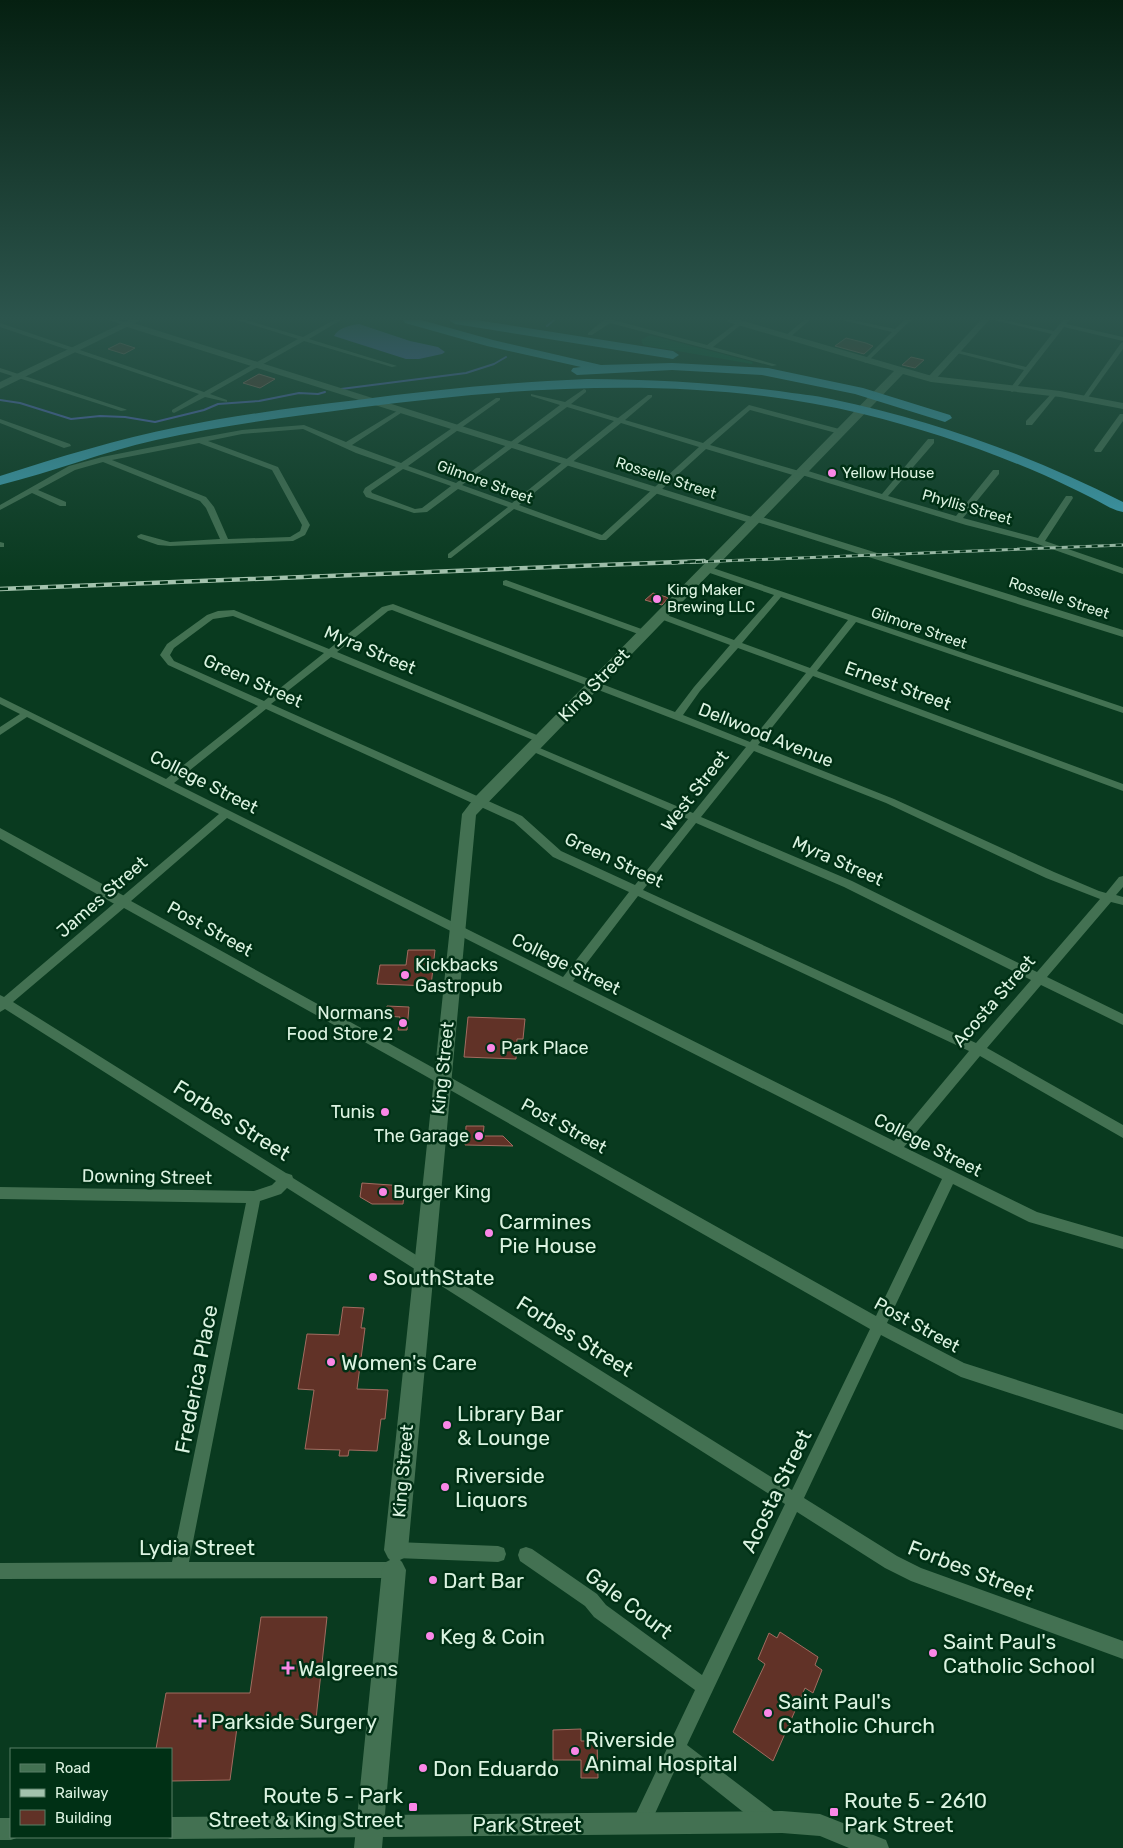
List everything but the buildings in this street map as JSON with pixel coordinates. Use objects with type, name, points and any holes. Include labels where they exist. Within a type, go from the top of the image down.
[{"type":"highway","points":[[0,476],[93,447],[157,431],[247,413],[309,406]]},
{"type":"highway","points":[[0,481],[78,456],[159,436],[320,406]]},
{"type":"highway","points":[[848,406],[953,434],[1010,455],[1073,482],[1123,508]]},
{"type":"highway","points":[[910,406],[958,422]]},
{"type":"highway","points":[[978,430],[1044,455],[1123,492]]},
{"type":"main road","name":"King Street","points":[[368,1836],[441,1079],[469,814],[480,800],[537,744],[865,406]]},
{"type":"street","points":[[111,406],[123,410]]},
{"type":"street","points":[[174,411],[183,406]]},
{"type":"street","points":[[346,445],[388,406]]},
{"type":"street","name":"Rosselle Street","points":[[407,406],[458,427],[654,490],[852,547],[1123,634]]},
{"type":"street","points":[[487,406],[368,490],[369,495],[414,511],[424,510],[562,406]]},
{"type":"street","name":"Phyllis Street","points":[[572,406],[1040,542],[1123,571]]},
{"type":"street","points":[[451,556],[637,406]]},
{"type":"street","points":[[1030,423],[1044,406]]},
{"type":"street","points":[[654,490],[749,407],[840,432]]},
{"type":"street","points":[[1098,450],[1123,416]]},
{"type":"street","points":[[0,421],[68,446]]},
{"type":"street","name":"Gilmore Street","points":[[198,440],[255,430],[304,427],[402,466],[603,538],[654,490]]},
{"type":"street","points":[[0,508],[72,468],[102,459],[198,440],[275,469],[306,525],[306,530],[302,534],[290,539],[170,544],[141,536]]},
{"type":"street","points":[[883,497],[931,441]]},
{"type":"street","points":[[102,459],[203,499],[210,507],[225,541]]},
{"type":"street","points":[[958,519],[996,472]]},
{"type":"street","points":[[31,490],[63,504]]},
{"type":"street","points":[[1040,542],[1069,498]]},
{"type":"street","name":"Gilmore Street","points":[[707,569],[1123,710]]},
{"type":"street","points":[[506,583],[644,633]]},
{"type":"street","points":[[677,717],[735,644],[779,594]]},
{"type":"street","name":"Dellwood Avenue","points":[[331,652],[385,609],[393,607],[752,746],[938,822],[1050,875],[1123,901]]},
{"type":"street","name":"Myra Street","points":[[187,634],[210,617],[218,614],[234,613],[331,652],[537,744],[695,818],[848,884],[1123,1020]]},
{"type":"street","name":"Ernest Street","points":[[661,616],[1123,788]]},
{"type":"street","name":"West Street","points":[[565,983],[853,620]]},
{"type":"street","name":"Green Street","points":[[187,634],[166,651],[167,660],[518,818],[530,827],[544,844],[557,854],[978,1050],[1123,1132]]},
{"type":"street","points":[[167,784],[331,652]]},
{"type":"street","name":"College Street","points":[[0,700],[1034,1218],[1123,1243]]},
{"type":"street","points":[[0,732],[27,713]]},
{"type":"street","name":"James Street","points":[[2,1003],[227,814]]},
{"type":"street","name":"Post Street","points":[[0,832],[879,1326],[961,1370],[1123,1422]]},
{"type":"street","name":"Acosta Street","points":[[896,1148],[1123,880]]},
{"type":"street","name":"Forbes Street","points":[[2,1003],[287,1179],[891,1562],[917,1575],[1123,1650]]},
{"type":"street","name":"Acosta Street","points":[[640,1824],[950,1176]]},
{"type":"street","name":"Downing Street","points":[[0,1193],[254,1197],[276,1190],[287,1179]]},
{"type":"street","name":"Frederica Place","points":[[179,1569],[254,1197]]},
{"type":"street","points":[[395,1560],[498,1554]]},
{"type":"street","name":"Gale Court","points":[[526,1555],[590,1600],[600,1612],[705,1687]]},
{"type":"street","name":"Lydia Street","points":[[0,1571],[179,1569],[395,1560]]},
{"type":"street","points":[[676,1747],[772,1822]]},
{"type":"street","name":"Park Street","points":[[172,1828],[368,1836],[640,1824],[772,1822],[820,1825],[878,1848]]},
{"type":"waterway","points":[[30,406],[71,419],[100,416],[125,417],[155,422],[213,406]]},
{"type":"railway","points":[[672,563],[1123,545]]},
{"type":"railway","points":[[0,589],[704,561]]},
{"type":"place","name":"Yellow House","points":[[832,473]]},
{"type":"place","name":"King Maker Brewing LLC","points":[[657,599]]},
{"type":"place","name":"Kickbacks Gastropub","points":[[405,975]]},
{"type":"place","name":"Normans Food Store 2","points":[[403,1023]]},
{"type":"place","name":"Park Place","points":[[491,1048]]},
{"type":"place","name":"Tunis","points":[[385,1112]]},
{"type":"place","name":"The Garage","points":[[479,1136]]},
{"type":"place","name":"Burger King","points":[[383,1192]]},
{"type":"place","name":"Carmines Pie House","points":[[489,1233]]},
{"type":"place","name":"SouthState","points":[[373,1277]]},
{"type":"place","name":"Women's Care","points":[[331,1362]]},
{"type":"place","name":"Library Bar & Lounge","points":[[447,1425]]},
{"type":"place","name":"Riverside Liquors","points":[[445,1487]]},
{"type":"place","name":"Dart Bar","points":[[433,1580]]},
{"type":"place","name":"Keg & Coin","points":[[430,1636]]},
{"type":"place","name":"Saint Paul's Catholic School","points":[[933,1653]]},
{"type":"place","name":"Walgreens","points":[[288,1668]]},
{"type":"place","name":"Saint Paul's Catholic Church","points":[[768,1713]]},
{"type":"place","name":"Parkside Surgery","points":[[200,1721]]},
{"type":"place","name":"Riverside Animal Hospital","points":[[575,1751]]},
{"type":"place","name":"Don Eduardo","points":[[423,1768]]},
{"type":"place","name":"Route 5 - Park Street & King Street","points":[[413,1807]]},
{"type":"place","name":"Route 5 - 2610 Park Street","points":[[834,1812]]}]
